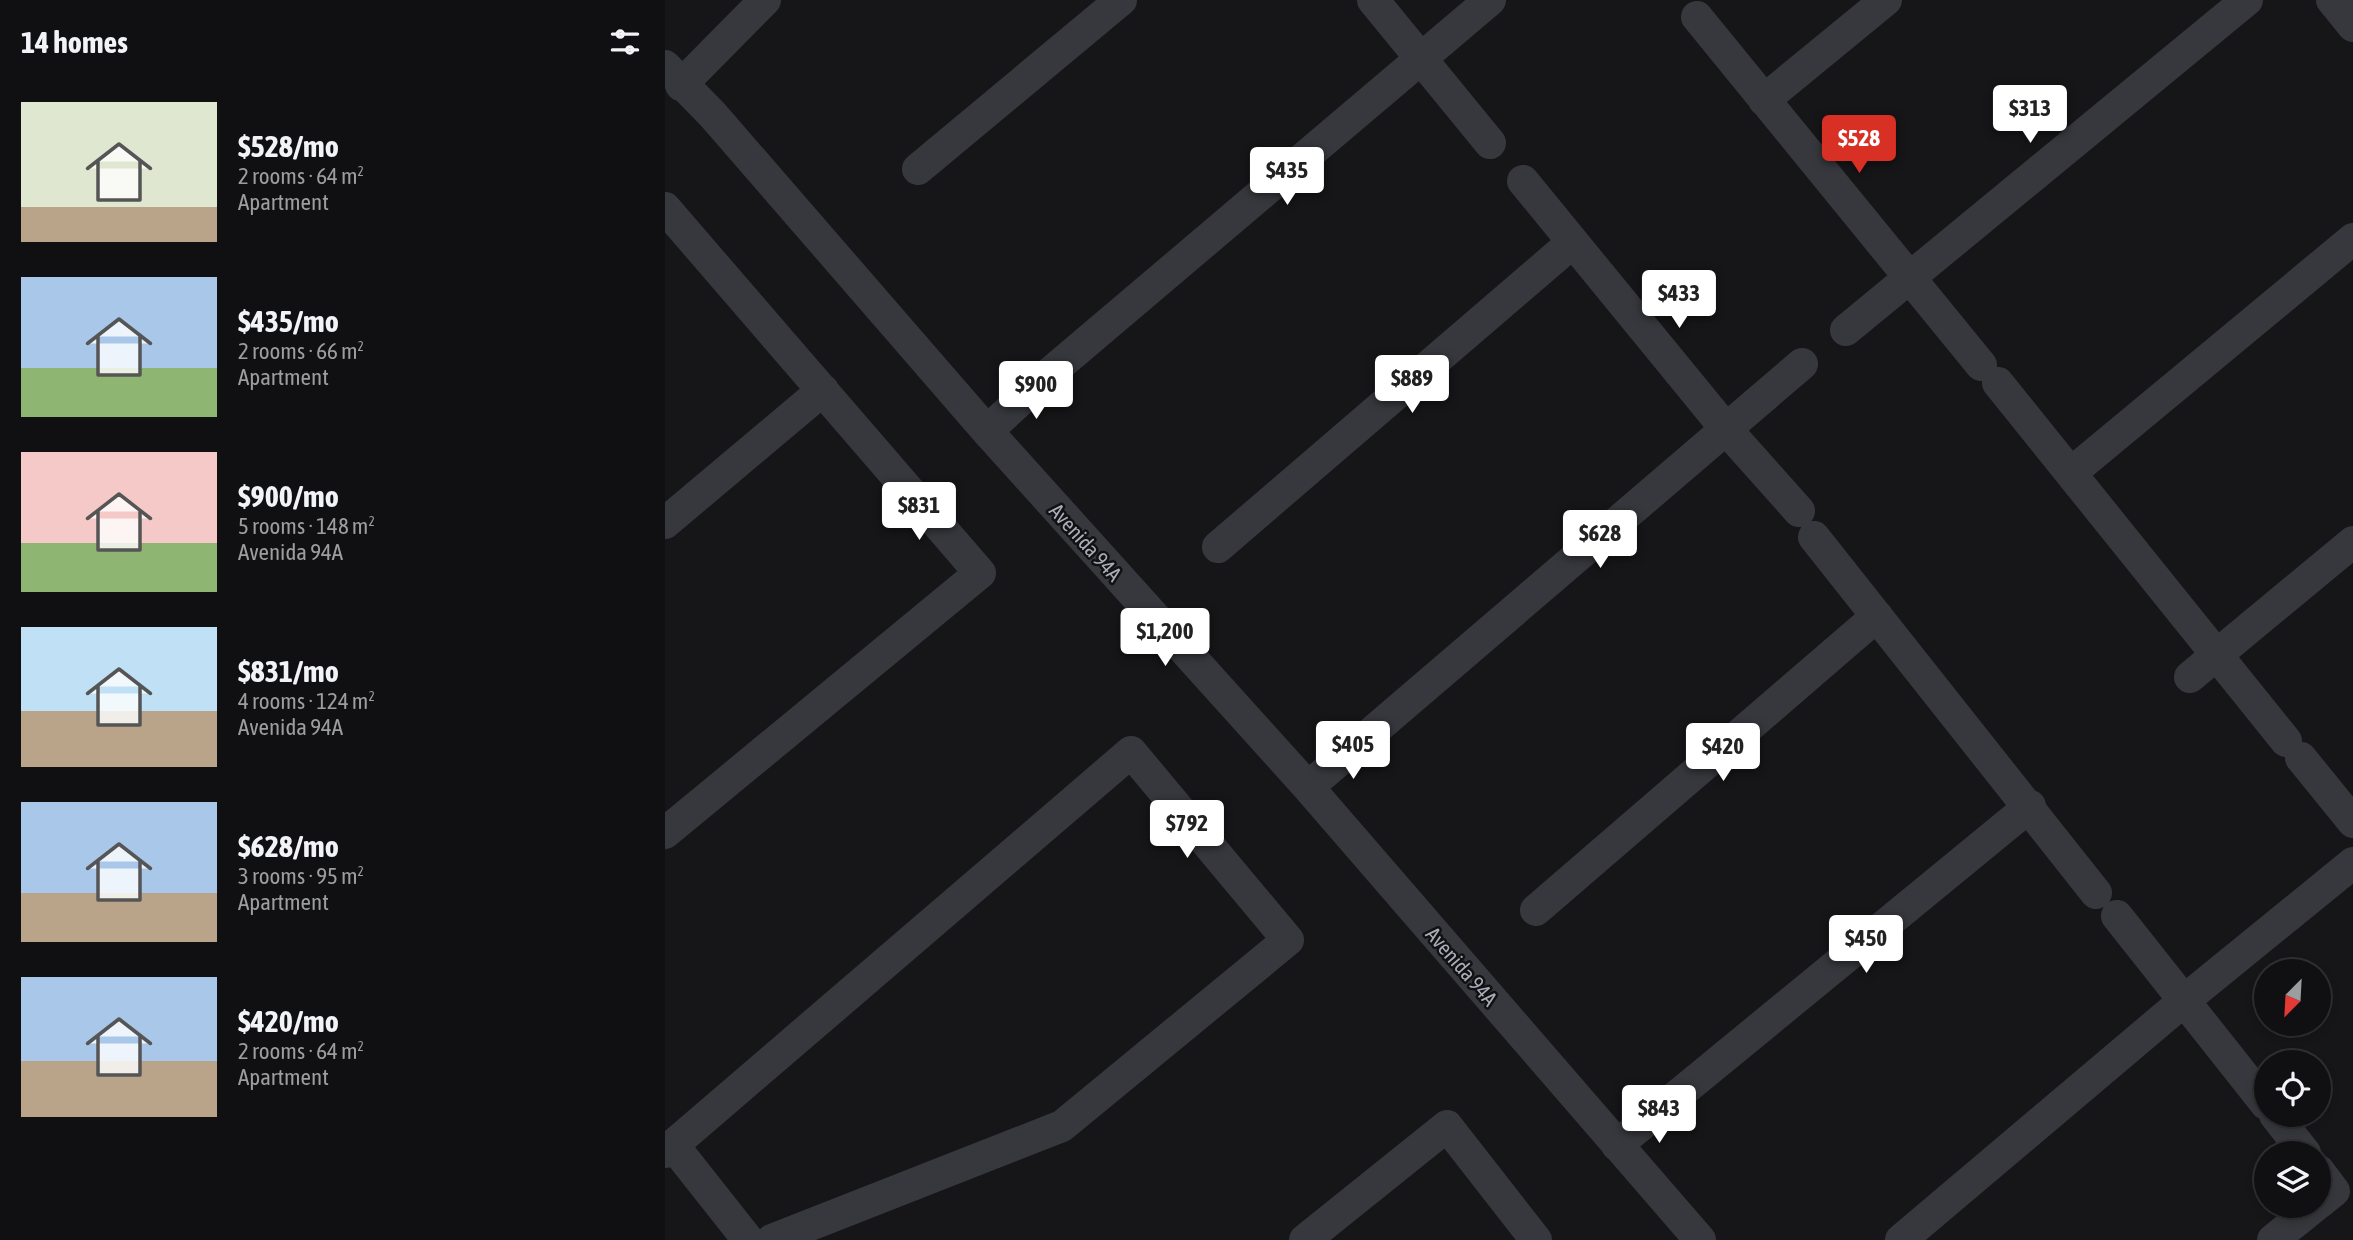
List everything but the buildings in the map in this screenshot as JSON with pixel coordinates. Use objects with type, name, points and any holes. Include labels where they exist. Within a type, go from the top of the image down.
[{"type":"street","points":[[673,75],[765,0]]},
{"type":"street","points":[[918,169],[1121,0]]},
{"type":"street","points":[[1373,0],[1490,143]]},
{"type":"street","points":[[987,431],[1050,373],[1490,0]]},
{"type":"street","points":[[1764,100],[1886,0]]},
{"type":"street","points":[[1846,330],[2247,0]]},
{"type":"street","points":[[2332,0],[2353,26]]},
{"type":"street","points":[[1697,17],[2353,822]]},
{"type":"street","name":"Avenida 94A","points":[[673,75],[723,125],[987,431],[1308,787],[1700,1240]]},
{"type":"street","points":[[1523,181],[1807,524],[2096,893]]},
{"type":"street","points":[[665,208],[980,573],[665,833]]},
{"type":"street","points":[[2071,473],[2353,239]]},
{"type":"street","points":[[1217,547],[1573,242]]},
{"type":"street","points":[[1308,787],[1802,364]]},
{"type":"street","points":[[665,523],[823,390]]},
{"type":"street","points":[[2190,677],[2353,542]]},
{"type":"street","points":[[1535,909],[1877,616]]},
{"type":"street","points":[[748,1240],[669,1148],[1131,752],[1288,940],[1062,1126],[772,1240]]},
{"type":"street","points":[[1617,1145],[2030,806]]},
{"type":"street","points":[[1901,1240],[2186,999],[2353,863]]},
{"type":"street","points":[[2117,916],[2186,999],[2254,1088]]},
{"type":"street","points":[[1305,1240],[1447,1126],[1536,1240]]},
{"type":"street","points":[[2284,1127],[2296,1141]]},
{"type":"street","points":[[2273,1240],[2300,1218]]}]
